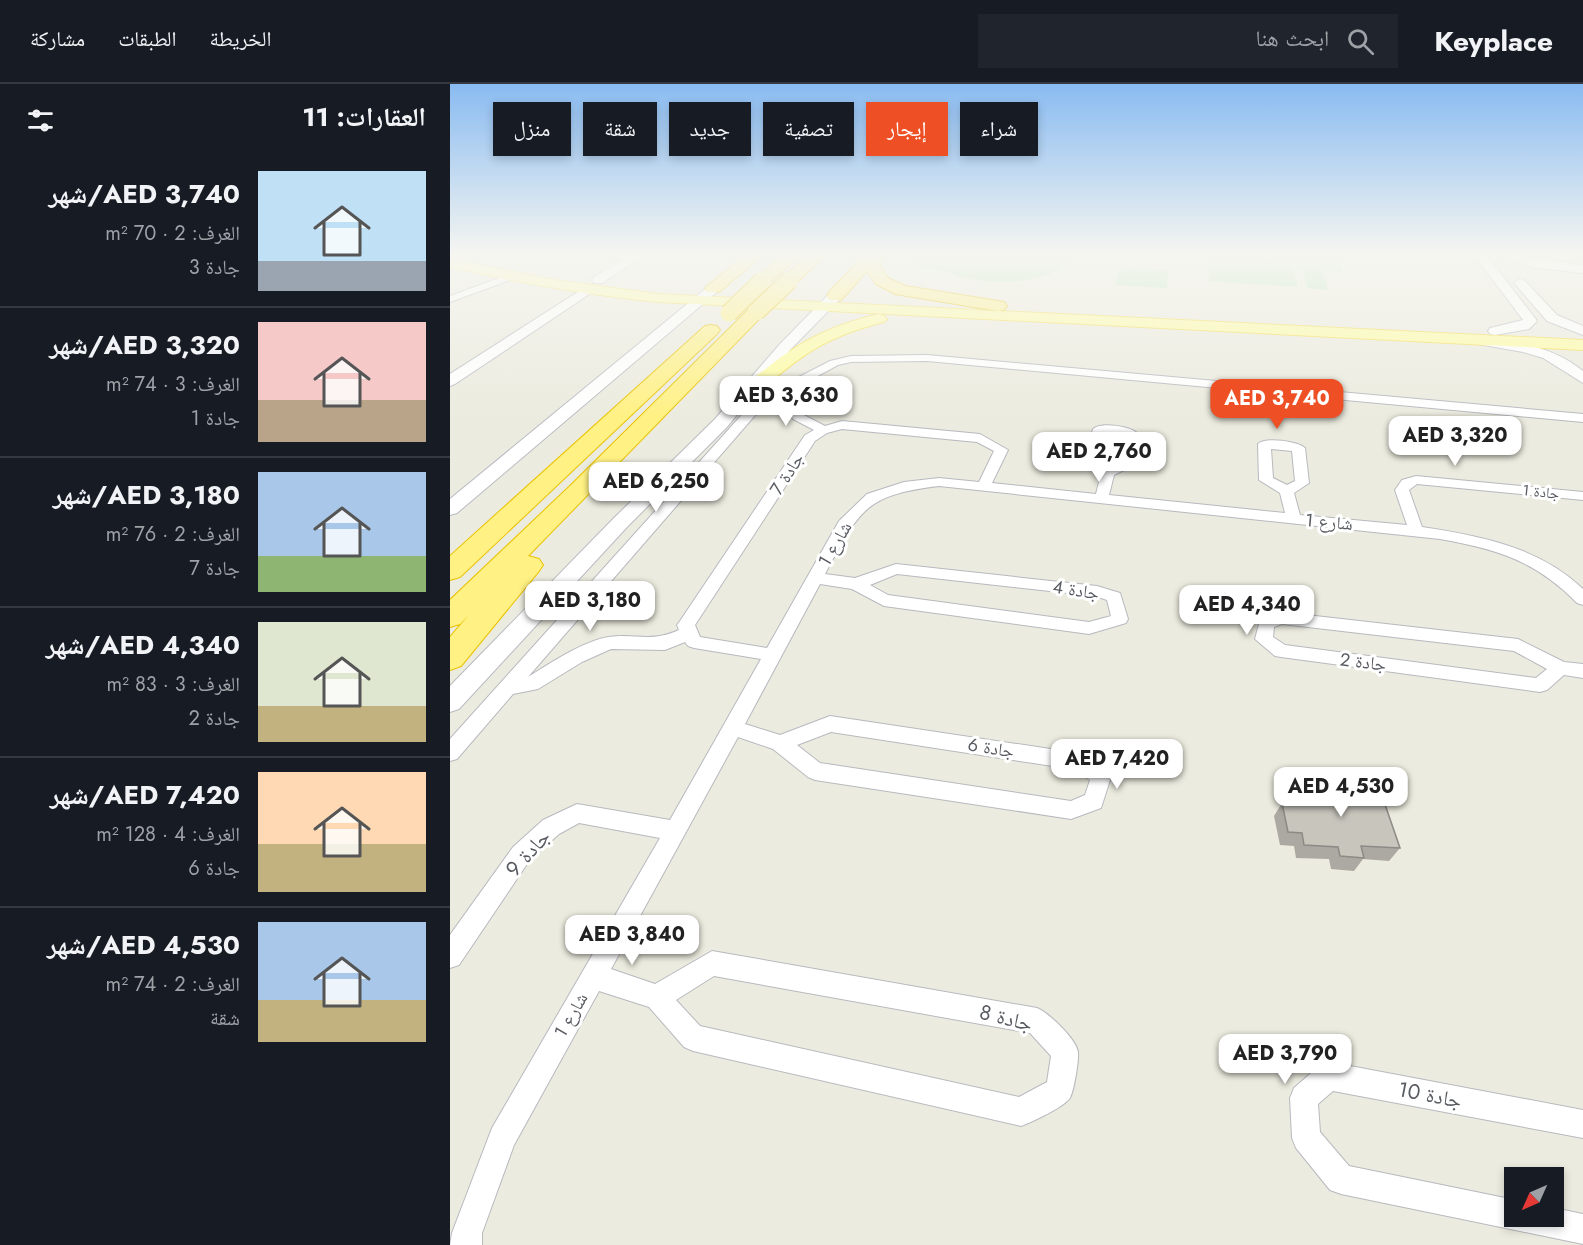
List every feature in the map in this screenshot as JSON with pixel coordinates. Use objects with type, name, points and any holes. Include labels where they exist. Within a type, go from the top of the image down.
[{"type":"highway","points":[[452,569],[727,310]]},
{"type":"highway","points":[[450,617],[758,310]]},
{"type":"highway","points":[[450,658],[554,537],[580,490]]},
{"type":"main road","points":[[980,310],[1583,336]]},
{"type":"main road","points":[[751,389],[804,346],[844,327],[861,322],[904,316],[994,311]]},
{"type":"main road","points":[[1191,320],[1583,345]]},
{"type":"street","points":[[450,381],[555,310]]},
{"type":"street","points":[[450,509],[687,310]]},
{"type":"street","points":[[450,702],[751,389],[785,347],[820,310]]},
{"type":"street","points":[[1495,331],[1524,326],[1530,321],[1523,310]]},
{"type":"street","points":[[1545,310],[1552,318],[1583,330]]},
{"type":"street","points":[[1467,339],[1522,348],[1548,355],[1582,374]]},
{"type":"street","points":[[450,753],[760,402],[834,363],[851,358],[927,358],[1583,418]]},
{"type":"street","points":[[783,389],[797,416],[823,430],[842,425],[980,438],[1001,450],[984,486]]},
{"type":"street","name":"جادة 7","points":[[688,633],[686,624],[810,438],[823,430]]},
{"type":"street","points":[[1101,500],[1108,473]]},
{"type":"street","name":"جادة 1","points":[[1416,531],[1402,490],[1407,483],[1416,480],[1583,496]]},
{"type":"street","name":"شارع 1","points":[[466,1245],[467,1233],[502,1137],[676,831],[846,521],[872,497],[904,486],[939,482],[1416,531],[1484,541],[1530,558],[1567,581],[1583,599]]},
{"type":"street","points":[[1287,491],[1293,519]]},
{"type":"street","name":"جادة 4","points":[[816,578],[855,584],[884,600],[1089,628],[1120,619],[1114,597],[1097,591],[896,569],[855,584]]},
{"type":"street","name":"جادة 2","points":[[1560,668],[1540,685],[1281,651],[1264,639],[1266,624],[1280,618],[1518,645],[1560,668],[1583,671]]},
{"type":"street","points":[[508,688],[531,684],[576,657],[609,643],[665,644],[688,633],[694,642],[773,655]]},
{"type":"street","name":"جادة 6","points":[[733,728],[780,743],[815,771],[1071,810],[1094,801],[1101,777],[1077,761],[830,724],[780,743]]},
{"type":"street","name":"جادة 9","points":[[450,956],[521,854],[551,826],[577,813],[676,831]]},
{"type":"street","name":"جادة 8","points":[[712,963],[1037,1021],[1065,1052],[1059,1090],[1021,1112],[693,1038],[657,997],[712,963]]},
{"type":"street","points":[[593,976],[657,997]]},
{"type":"street","name":"جادة 10","points":[[1504,1213],[1341,1179],[1306,1138],[1304,1098],[1329,1076],[1583,1124]]},
{"type":"street","points":[[1564,1225],[1583,1229]]},
{"type":"building","points":[[1292,784],[1379,787],[1400,848],[1361,846],[1364,858],[1340,856],[1338,847],[1304,845],[1302,833],[1288,832],[1282,803],[1297,804]]}]
